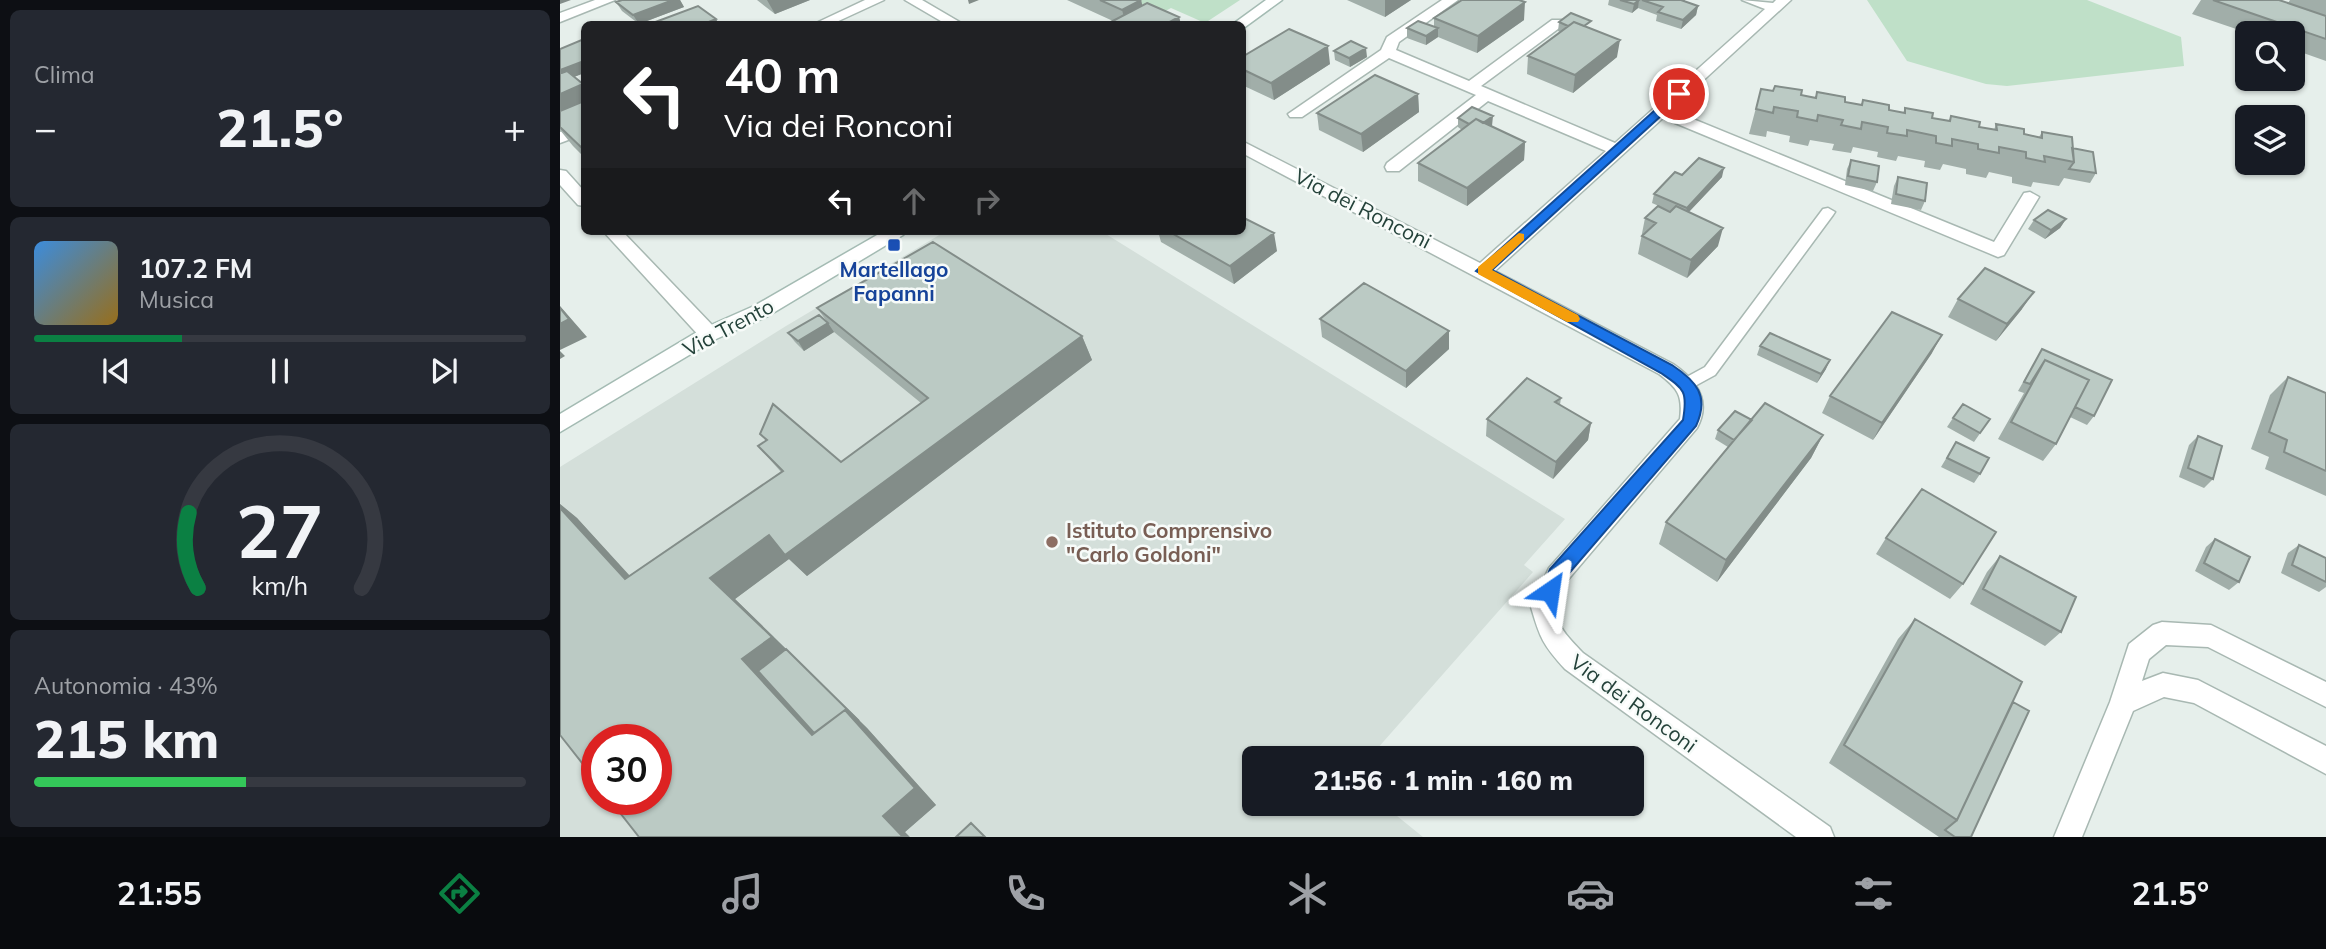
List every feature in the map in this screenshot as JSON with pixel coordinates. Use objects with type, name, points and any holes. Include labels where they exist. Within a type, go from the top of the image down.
[{"type":"street","points":[[560,18],[608,0]]},
{"type":"street","points":[[828,21],[877,0]]},
{"type":"street","points":[[912,0],[950,21]]},
{"type":"street","points":[[1244,21],[1275,0]]},
{"type":"street","points":[[1296,114],[1388,52],[1392,40],[1451,0]]},
{"type":"street","points":[[1749,0],[1780,4]]},
{"type":"street","points":[[1483,271],[1780,4]]},
{"type":"street","points":[[1471,88],[1557,23]]},
{"type":"street","points":[[1388,52],[1617,150]]},
{"type":"street","points":[[1393,167],[1487,94]]},
{"type":"street","points":[[1660,111],[1998,251],[2030,197]]},
{"type":"street","points":[[560,138],[581,129]]},
{"type":"street","name":"Via dei Ronconi","points":[[1246,148],[1483,271],[1688,383],[1694,399],[1690,422],[1557,575],[1543,607],[1552,638],[1574,661],[1820,837]]},
{"type":"street","points":[[560,175],[581,198]]},
{"type":"street","points":[[616,235],[709,334]]},
{"type":"street","name":"Via Trento","points":[[560,424],[709,334],[761,311],[890,235]]},
{"type":"street","points":[[2068,837],[2123,702],[2138,652],[2162,633],[2211,636],[2326,695]]},
{"type":"street","points":[[2123,702],[2163,685],[2198,692],[2326,761]]},
{"type":"lane","points":[[1688,383],[1710,371],[1828,212]]},
{"type":"shaded area","name":"Istituto Comprensivo \"Carlo Goldoni\"","points":[[939,235],[1107,235],[1565,519],[1524,565],[1533,572],[1380,746],[1242,746],[1242,816],[1397,816],[1423,837],[560,837],[560,467],[786,326]]},
{"type":"green space","points":[[1117,0],[1240,0],[1208,21],[1200,21],[1171,8],[1154,17]]},
{"type":"green space","points":[[1867,0],[2087,0],[2181,37],[2184,66],[2007,86],[1986,84],[1907,61]]},
{"type":"building","points":[[673,0],[633,15],[616,2]]},
{"type":"building","points":[[1100,0],[1141,0],[1122,10]]},
{"type":"building","points":[[1462,0],[1525,2],[1478,36],[1434,18]]},
{"type":"building","points":[[1620,0],[1639,0],[1634,4]]},
{"type":"building","points":[[1642,0],[1681,0],[1698,6],[1683,20],[1658,12],[1663,7]]},
{"type":"building","points":[[2213,0],[2279,0],[2326,16],[2326,39],[2305,32],[2305,21],[2274,21]]},
{"type":"building","points":[[1147,3],[1179,17],[1172,21],[1113,21]]},
{"type":"building","points":[[698,6],[716,19],[711,21],[658,21]]},
{"type":"building","points":[[1571,13],[1591,21],[1584,26],[1574,22],[1568,26],[1559,22]]},
{"type":"building","points":[[1418,21],[1438,28],[1426,36],[1407,28]]},
{"type":"building","points":[[1574,22],[1620,40],[1575,75],[1528,56]]},
{"type":"building","points":[[1289,29],[1328,46],[1271,83],[1246,71],[1246,55]]},
{"type":"building","points":[[581,40],[581,62],[560,70],[560,49]]},
{"type":"building","points":[[1351,41],[1366,48],[1349,58],[1334,51]]},
{"type":"building","points":[[567,71],[581,85],[560,94],[560,72]]},
{"type":"building","points":[[1375,75],[1418,94],[1361,134],[1317,113]]},
{"type":"building","points":[[1775,86],[1802,90],[1801,95],[1816,98],[1817,92],[1845,97],[1845,102],[1862,105],[1863,100],[1889,105],[1889,110],[1905,113],[1905,108],[1933,113],[1932,118],[1950,121],[1951,116],[1980,122],[1979,127],[1997,130],[1996,124],[2024,129],[2024,134],[2042,138],[2042,132],[2072,137],[2074,162],[2044,156],[2045,162],[2026,158],[2026,152],[1999,147],[1999,153],[1978,149],[1978,144],[1952,139],[1952,146],[1936,143],[1936,136],[1907,130],[1907,136],[1887,133],[1888,127],[1862,122],[1861,129],[1841,125],[1843,120],[1818,115],[1817,121],[1797,117],[1798,111],[1774,107],[1773,113],[1756,109],[1761,89],[1773,91]]},
{"type":"building","points":[[581,102],[581,147],[560,127],[560,111]]},
{"type":"building","points":[[1472,107],[1493,116],[1483,123],[1476,119],[1469,124],[1458,118]]},
{"type":"building","points":[[1476,119],[1525,142],[1467,188],[1418,163]]},
{"type":"building","points":[[2072,148],[2093,152],[2096,173],[2069,169],[2074,162]]},
{"type":"building","points":[[1699,158],[1724,168],[1687,208],[1654,194],[1675,172],[1682,175]]},
{"type":"building","points":[[1851,160],[1879,166],[1877,182],[1848,176]]},
{"type":"building","points":[[1898,177],[1927,183],[1925,201],[1896,194]]},
{"type":"building","points":[[1658,206],[1670,212],[1676,206],[1723,228],[1691,260],[1642,236],[1656,223],[1645,218]]},
{"type":"building","points":[[2048,210],[2066,219],[2051,230],[2034,220]]},
{"type":"building","points":[[1246,219],[1274,233],[1230,266],[1175,235],[1246,235]]},
{"type":"building","points":[[933,242],[1082,336],[785,555],[769,535],[710,578],[772,637],[742,659],[812,735],[845,710],[915,788],[883,816],[903,837],[639,837],[622,815],[672,815],[672,724],[581,724],[581,762],[560,735],[560,508],[625,579],[783,471],[758,446],[767,440],[760,434],[773,404],[841,462],[928,398],[817,308]]},
{"type":"building","points":[[1985,268],[2034,292],[2007,324],[1958,299]]},
{"type":"building","points":[[1364,283],[1449,331],[1406,371],[1320,319]]},
{"type":"building","points":[[560,308],[569,319],[560,324]]},
{"type":"building","points":[[1892,312],[1942,335],[1882,423],[1830,396]]},
{"type":"building","points":[[819,315],[828,323],[798,341],[788,333]]},
{"type":"building","points":[[1770,333],[1830,360],[1821,374],[1760,346]]},
{"type":"building","points":[[2042,349],[2112,380],[2094,416],[2075,407],[2089,380],[2045,360],[2030,384],[2024,382]]},
{"type":"building","points":[[2045,360],[2089,380],[2056,444],[2011,422]]},
{"type":"building","points":[[2288,377],[2326,393],[2326,471],[2284,452],[2287,440],[2269,432]]},
{"type":"building","points":[[1527,378],[1561,398],[1555,402],[1591,423],[1556,462],[1487,419]]},
{"type":"building","points":[[1765,403],[1823,435],[1726,560],[1666,522]]},
{"type":"building","points":[[1963,404],[1990,419],[1980,433],[1953,418]]},
{"type":"building","points":[[1735,411],[1752,420],[1734,440],[1718,430]]},
{"type":"building","points":[[2198,436],[2222,446],[2213,479],[2188,468]]},
{"type":"building","points":[[1956,442],[1989,458],[1980,474],[1947,458]]},
{"type":"building","points":[[1922,489],[1996,532],[1963,584],[1886,538]]},
{"type":"building","points":[[2215,539],[2250,557],[2239,582],[2204,563]]},
{"type":"building","points":[[2299,545],[2326,558],[2326,582],[2292,565]]},
{"type":"building","points":[[2000,556],[2076,597],[2061,632],[1983,589]]},
{"type":"building","points":[[1915,619],[2022,682],[1957,820],[1844,745]]},
{"type":"building","points":[[786,649],[859,721],[845,710],[814,733],[758,671]]},
{"type":"building","points":[[2013,702],[2029,711],[1971,837],[1955,837],[1945,830],[1957,820]]},
{"type":"building","points":[[971,823],[985,837],[956,837]]},
{"type":"slow traffic","points":[[1519,237],[1483,271],[1572,319]]},
{"type":"place","name":"Martellago Fapanni","points":[[894,245]]},
{"type":"place","name":"Istituto Comprensivo \"Carlo Goldoni\"","points":[[1052,542]]},
{"type":"route","points":[[1550,591],[1557,575],[1690,422],[1694,399],[1688,383],[1666,369],[1483,271],[1679,94]]}]
